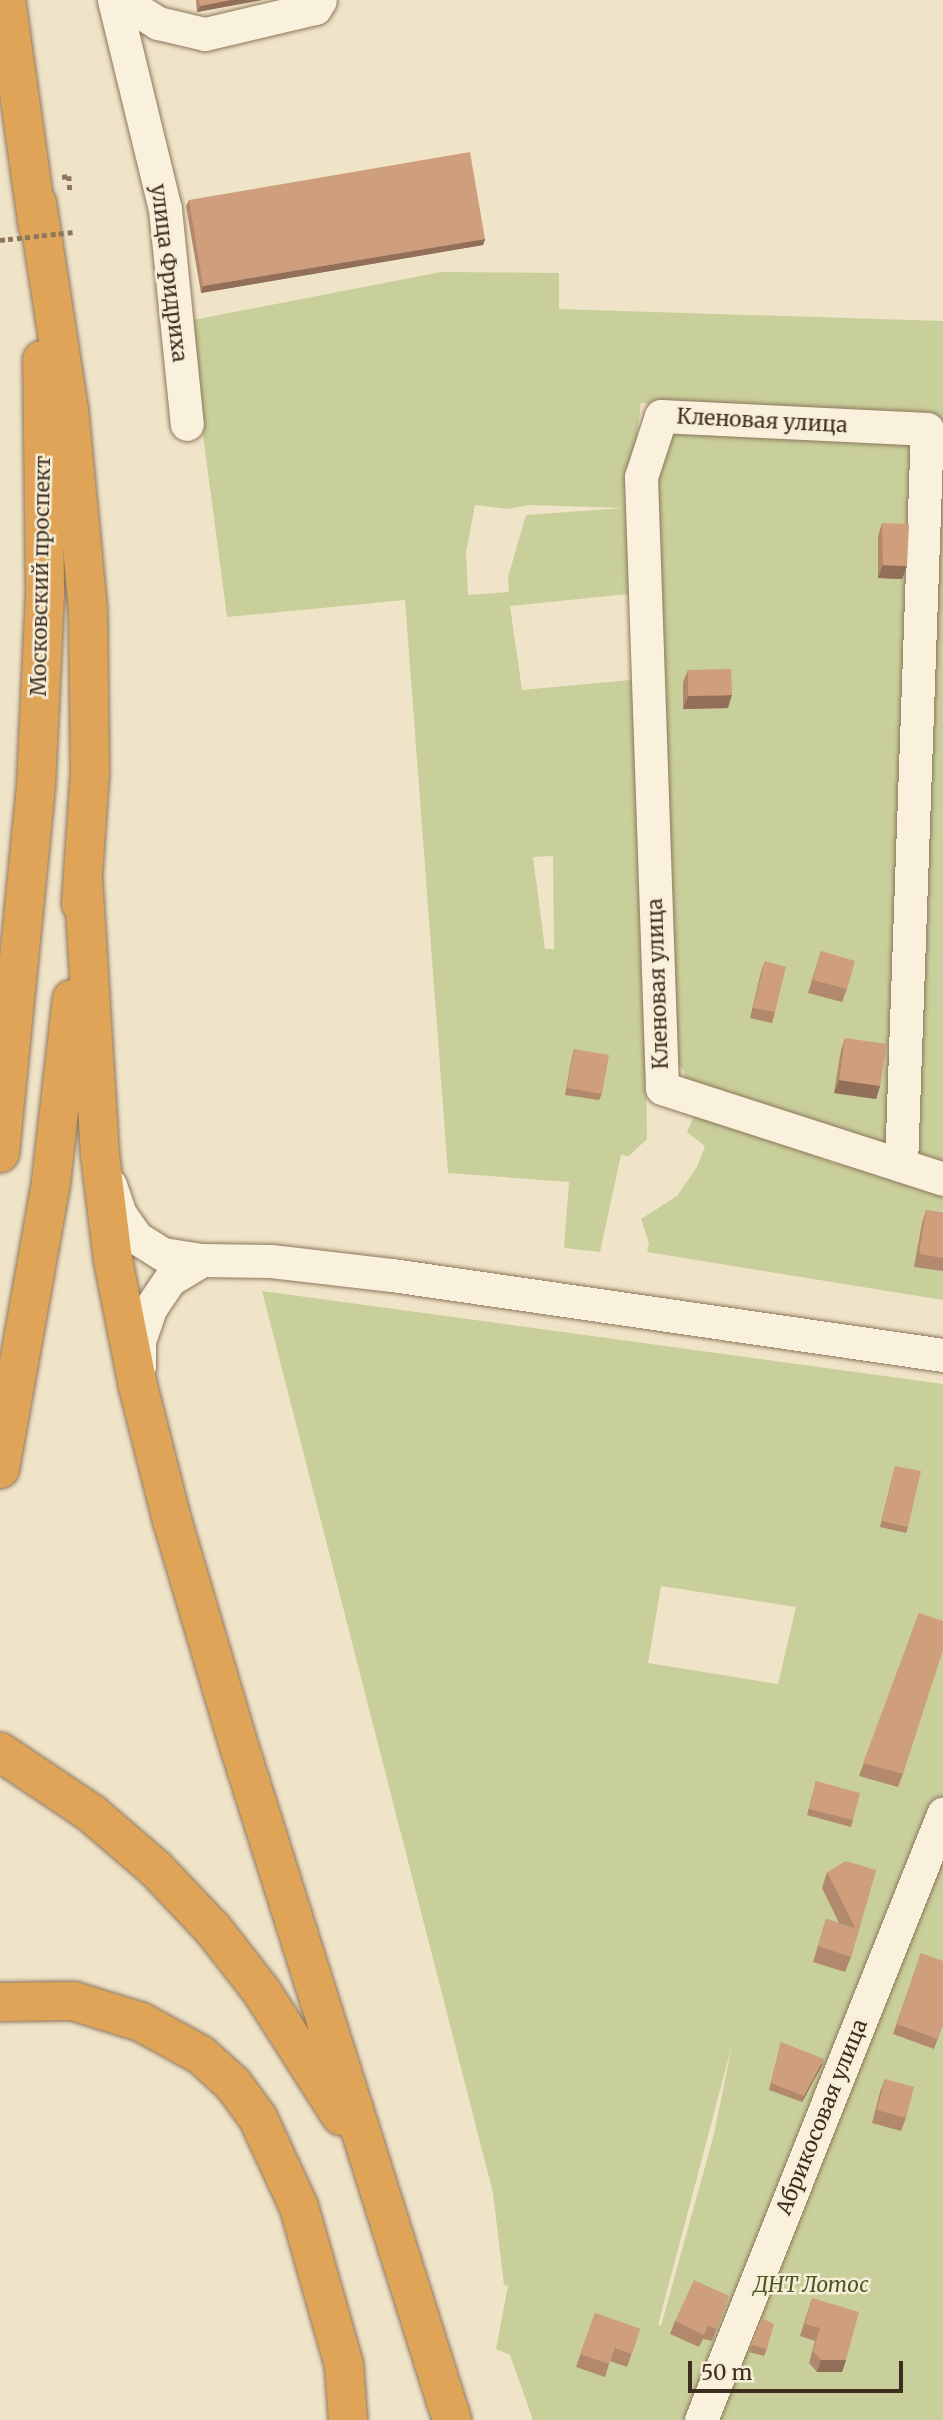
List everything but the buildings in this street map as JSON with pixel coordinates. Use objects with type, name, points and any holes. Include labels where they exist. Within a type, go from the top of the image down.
[{"type":"highway","name":"Московский проспект","points":[[0,1153],[29,886],[45,605],[37,203],[6,0]]},
{"type":"highway","points":[[0,1469],[51,1182],[83,877],[90,772],[88,610],[69,410],[37,203]]},
{"type":"highway","points":[[83,877],[100,1154],[113,1259],[138,1386],[172,1520],[236,1737],[452,2420]]},
{"type":"highway","points":[[8,1757],[100,1821],[156,1869],[213,1929],[262,1992],[374,2172]]},
{"type":"highway","points":[[0,2002],[73,2001],[130,2018],[172,2036],[233,2084],[258,2118],[299,2207],[344,2365],[348,2420]]},
{"type":"street","name":"улица Фридриха","points":[[114,0],[166,209],[187,424]]},
{"type":"street","points":[[121,0],[158,23],[187,15],[205,34],[315,8],[320,0]]},
{"type":"street","name":"Кленовая улица","points":[[901,1165],[927,429],[661,416],[641,477],[662,1088],[943,1179]]},
{"type":"street","points":[[100,1154],[120,1214],[137,1238],[163,1254],[202,1260],[271,1261],[392,1275],[943,1355]]},
{"type":"street","points":[[138,1386],[139,1341],[150,1309],[170,1279],[202,1260]]},
{"type":"street","name":"Абрикосовая улица","points":[[701,2420],[943,1814]]},
{"type":"path","points":[[0,240],[74,232]]},
{"type":"green space","points":[[441,272],[559,273],[559,309],[943,321],[943,1161],[918,1158],[938,426],[729,414],[641,403],[634,457],[638,593],[510,606],[522,690],[641,679],[647,1139],[629,1156],[621,1155],[600,1252],[564,1248],[569,1182],[448,1173],[405,600],[227,617],[188,321]],"holes":[[[475,505],[508,509],[528,505],[623,508],[526,515],[508,577],[509,592],[468,595],[466,553]],[[553,856],[554,949],[545,949],[533,857]]]},
{"type":"green space","points":[[664,431],[902,434],[921,450],[892,1142],[884,1154],[684,1080],[684,1071],[665,1050],[649,477]]},
{"type":"green space","points":[[696,1111],[836,1164],[905,1178],[943,1193],[943,1300],[647,1252],[649,1243],[641,1219],[677,1196],[697,1167],[705,1146],[687,1132]]},
{"type":"green space","name":"ДНТ Лотос","points":[[262,1291],[943,1384],[943,2420],[533,2420],[510,2355],[496,2349],[508,2286],[504,2285],[493,2193]],"holes":[[[661,1586],[796,1607],[778,1684],[648,1663]],[[732,2045],[714,2134],[661,2326],[658,2325]]]}]
